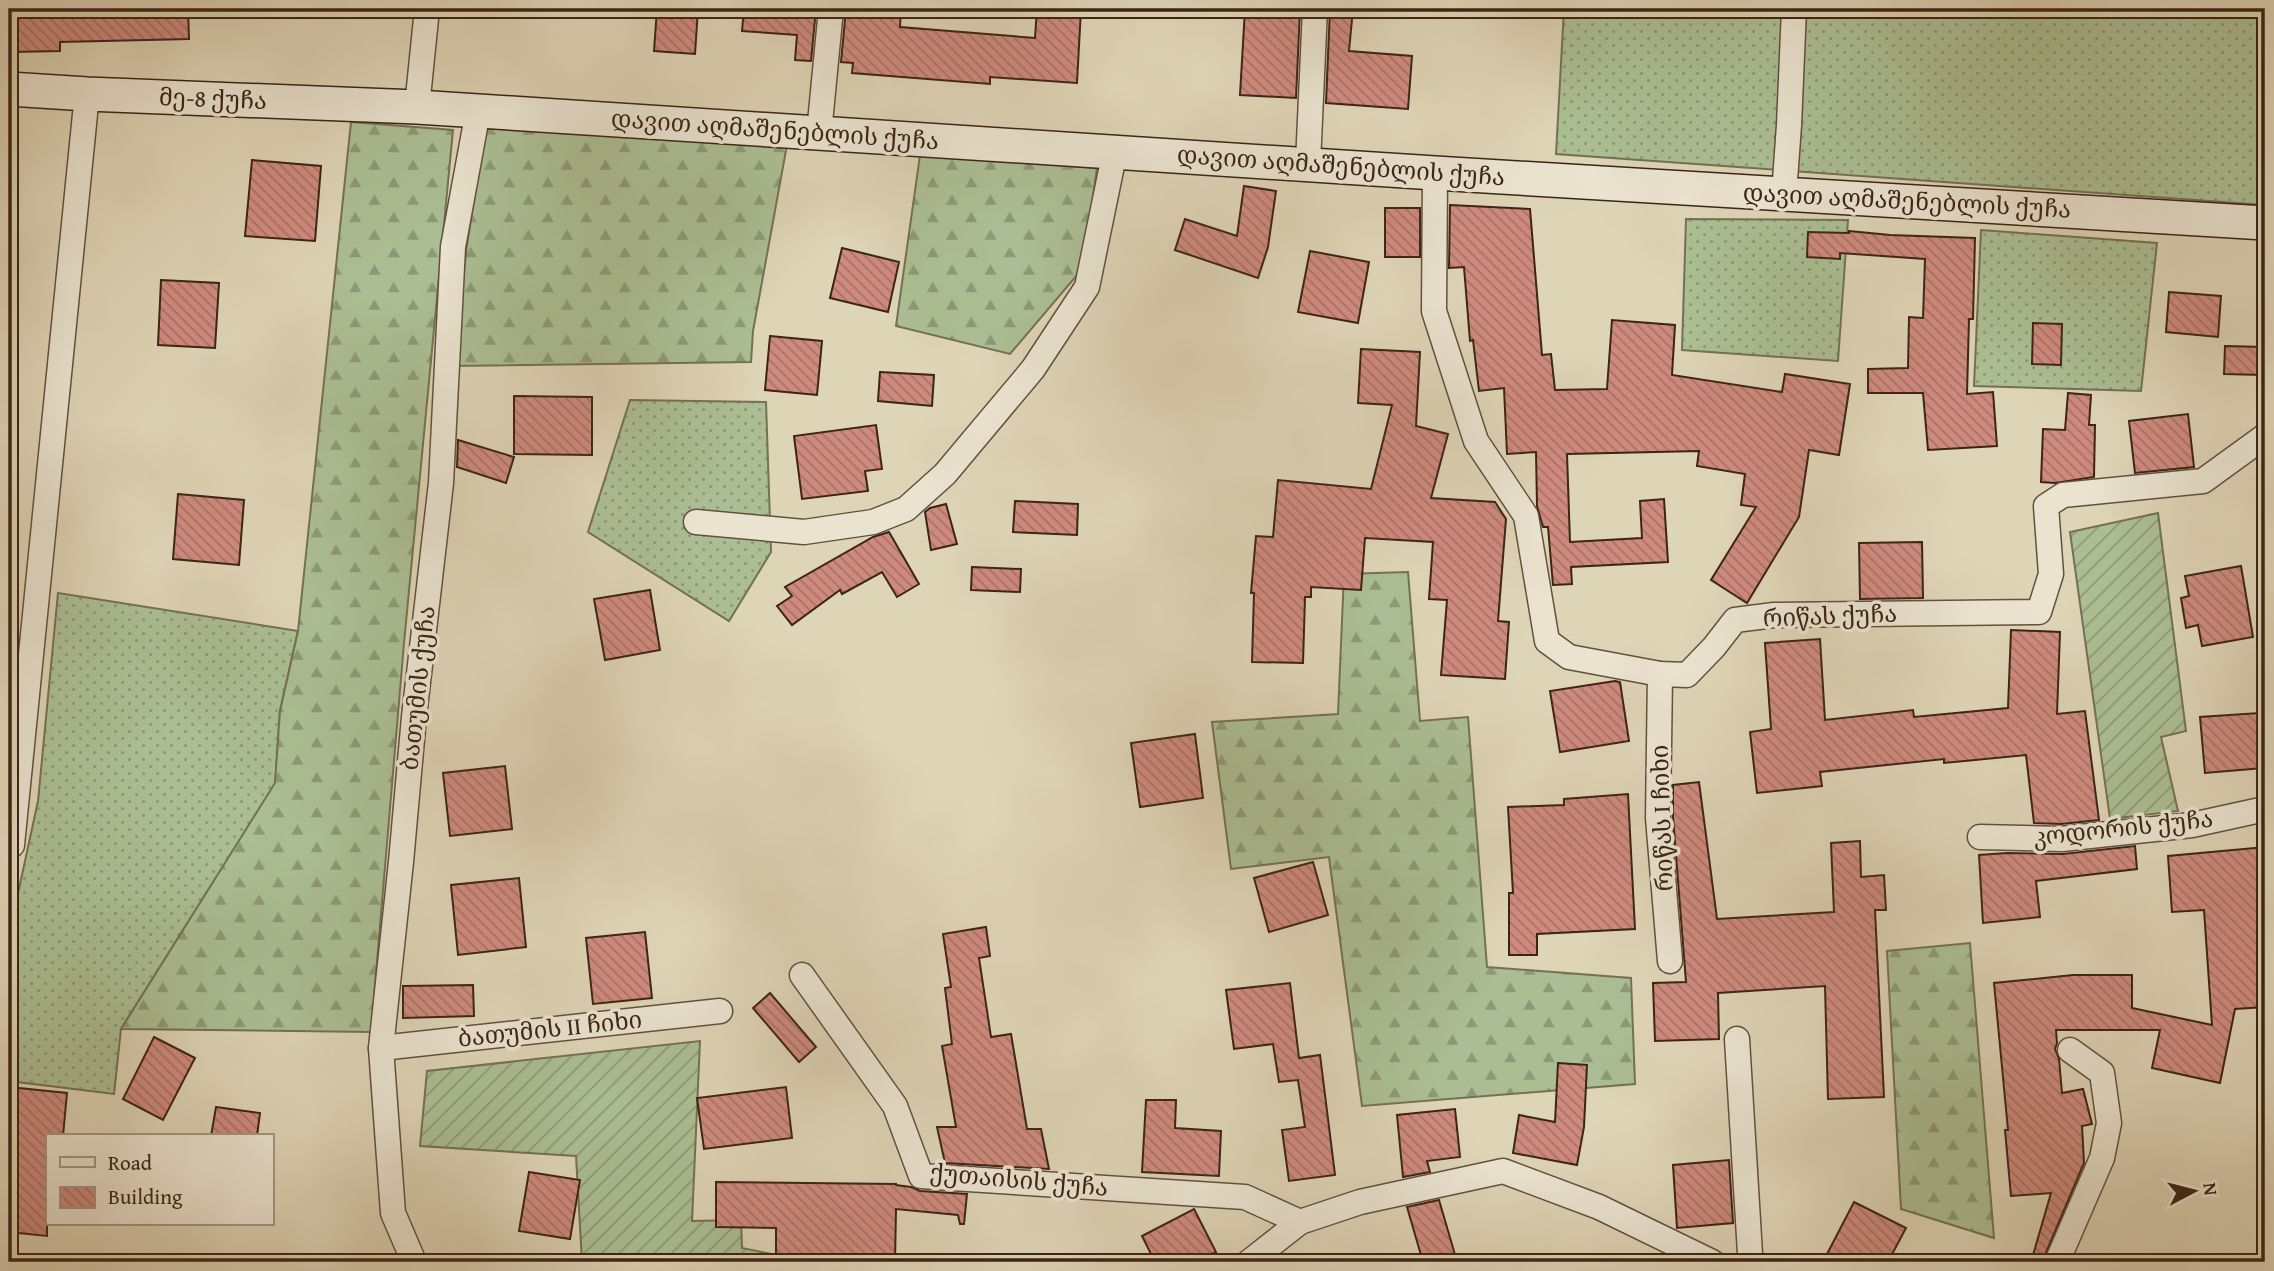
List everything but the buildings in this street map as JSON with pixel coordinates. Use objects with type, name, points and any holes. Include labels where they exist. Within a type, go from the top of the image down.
[{"type":"street","points":[[416,107],[426,9]]},
{"type":"street","points":[[819,133],[831,9]]},
{"type":"street","points":[[1308,163],[1315,9]]},
{"type":"street","points":[[1784,194],[1794,9]]},
{"type":"street","name":"მე-8 ქუჩა","points":[[9,89],[416,107]]},
{"type":"street","points":[[12,845],[87,94]]},
{"type":"street","name":"დავით აღმაშენებლის ქუჩა","points":[[416,107],[2265,223]]},
{"type":"street","name":"ბათუმის ქუჩა","points":[[414,1262],[393,1213],[381,1048],[441,482],[453,247],[478,111]]},
{"type":"street","points":[[696,522],[804,532],[873,522],[906,509],[945,474],[1033,369],[1087,287],[1115,151]]},
{"type":"street","name":"რიწას ქუჩა","points":[[1435,173],[1434,311],[1476,441],[1526,516],[1547,641],[1569,657],[1660,674],[1687,675],[1714,648],[1735,620],[1774,615],[2039,612],[2051,574],[2046,506],[2063,495],[2203,481],[2265,436]]},
{"type":"street","name":"რიწას I ჩიხი","points":[[1660,674],[1658,818],[1670,961]]},
{"type":"street","name":"კოდორის ქუჩა","points":[[1980,837],[2062,839],[2192,825],[2265,809]]},
{"type":"street","name":"ქუთაისის ქუჩა","points":[[802,975],[895,1106],[921,1176],[1245,1197],[1300,1222]]},
{"type":"street","name":"ბათუმის II ჩიხი","points":[[381,1048],[720,1011]]},
{"type":"street","points":[[1737,1039],[1750,1254],[1748,1262]]},
{"type":"street","points":[[2057,1262],[2102,1158],[2109,1123],[2102,1073],[2070,1050]]},
{"type":"street","points":[[1249,1262],[1300,1222],[1360,1202],[1503,1171],[1599,1207],[1712,1262]]},
{"type":"green space","points":[[1564,9],[2265,9],[2265,205],[1556,154]]},
{"type":"green space","points":[[351,122],[453,130],[404,643],[371,1032],[121,1029],[275,783],[280,711],[298,631]]},
{"type":"green space","points":[[485,128],[787,145],[753,331],[751,362],[453,366],[467,245]]},
{"type":"green space","points":[[920,155],[1097,168],[1083,268],[1010,354],[896,326]]},
{"type":"green space","points":[[1686,219],[1848,220],[1838,361],[1682,350]]},
{"type":"green space","points":[[1981,230],[2157,243],[2141,391],[1974,386]]},
{"type":"green space","points":[[630,400],[766,402],[771,552],[729,621],[588,532]]},
{"type":"green space","points":[[2158,513],[2186,731],[2161,737],[2178,811],[2110,819],[2070,532]]},
{"type":"green space","points":[[1408,572],[1420,721],[1468,717],[1487,967],[1631,978],[1635,1084],[1362,1106],[1329,857],[1231,869],[1212,722],[1338,714],[1344,574]]},
{"type":"green space","points":[[58,593],[298,631],[280,711],[275,784],[121,1029],[114,1094],[9,1081],[9,935],[38,801]]},
{"type":"green space","points":[[1970,943],[1994,1238],[1901,1209],[1887,951]]},
{"type":"green space","points":[[700,1041],[692,1221],[741,1220],[742,1248],[776,1255],[776,1262],[582,1262],[576,1156],[420,1146],[427,1071]]}]
